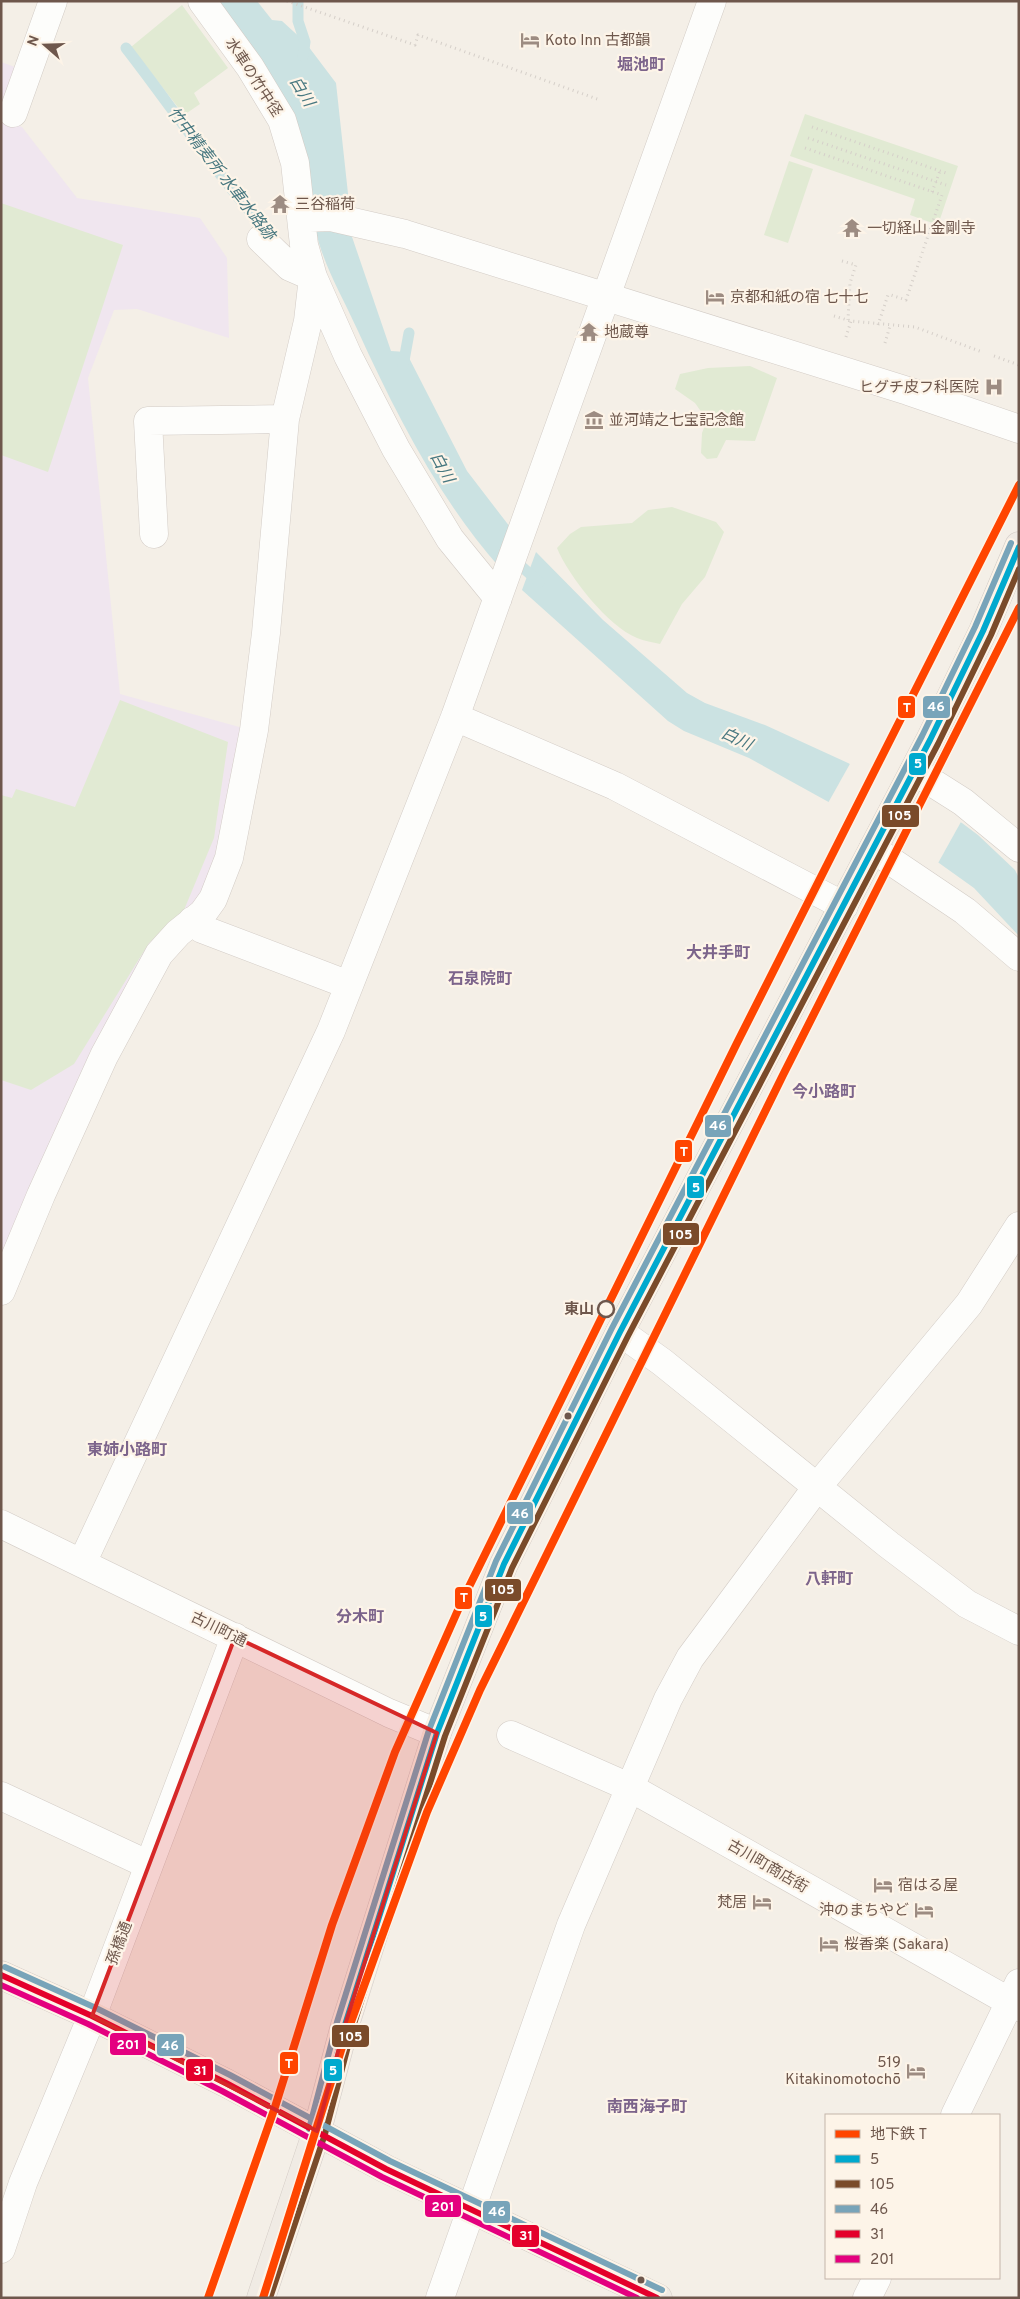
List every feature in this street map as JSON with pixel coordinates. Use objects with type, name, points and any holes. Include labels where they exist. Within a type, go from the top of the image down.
[{"type":"main road","points":[[261,2298],[317,2131],[345,2025],[437,1733],[504,1564],[620,1332],[910,779],[983,631],[1019,546]]},
{"type":"main road","points":[[1,1975],[92,2016],[382,2166],[658,2298]]},
{"type":"street","points":[[13,113],[53,1]]},
{"type":"street","name":"水車の竹中径","points":[[202,1],[250,67],[282,120],[295,163],[306,217],[304,245],[313,277]]},
{"type":"street","points":[[82,1563],[331,1031],[456,717],[712,1]]},
{"type":"street","points":[[306,217],[331,216],[405,234],[908,391],[1019,429]]},
{"type":"street","points":[[261,239],[290,267],[313,277],[348,356],[396,449],[450,539],[502,589]]},
{"type":"street","points":[[1,1291],[41,1194],[104,1056],[159,954],[192,921],[203,913],[213,899],[230,858],[252,739],[266,634],[285,418],[308,321],[313,277]]},
{"type":"street","points":[[154,534],[148,422],[285,418]]},
{"type":"street","points":[[456,717],[615,786],[844,906]]},
{"type":"street","points":[[910,779],[963,802],[1019,848]]},
{"type":"street","points":[[877,844],[965,911],[1019,957]]},
{"type":"street","points":[[192,921],[202,929],[349,985]]},
{"type":"street","points":[[440,2298],[571,1925],[668,1699],[690,1658],[817,1487],[969,1304],[1019,1226]]},
{"type":"street","points":[[620,1332],[662,1362],[817,1487],[967,1604],[1019,1631]]},
{"type":"street","name":"古川町通","points":[[1,1524],[389,1713],[437,1733]]},
{"type":"street","name":"孫橋通","points":[[1,2249],[23,2183],[92,2016],[235,1637]]},
{"type":"street","name":"古川町商店街","points":[[511,1735],[629,1787],[1015,1997]]},
{"type":"street","points":[[1,1796],[149,1865]]},
{"type":"street","points":[[956,2114],[1015,1997]]},
{"type":"street","points":[[867,2298],[876,2279]]},
{"type":"path","points":[[288,2],[414,45],[418,35],[600,100]]},
{"type":"path","points":[[812,127],[949,174]]},
{"type":"path","points":[[808,138],[946,185]]},
{"type":"path","points":[[805,148],[942,195],[906,300],[889,293],[878,325]]},
{"type":"path","points":[[932,192],[940,171]]},
{"type":"path","points":[[842,261],[856,266],[850,283],[848,320]]},
{"type":"path","points":[[834,316],[878,325],[914,327],[982,352]]},
{"type":"path","points":[[885,343],[890,326]]},
{"type":"path","points":[[994,356],[1019,365]]},
{"type":"highlighted area","points":[[235,1637],[437,1733],[345,2025],[317,2131],[92,2016]]},
{"type":"shaded area","points":[[1,62],[18,68],[1,113]]},
{"type":"shaded area","points":[[1,118],[22,127],[77,198],[200,218],[227,258],[229,338],[137,309],[114,310],[88,378],[120,694],[243,728],[211,888],[92,1050],[1,1254]]},
{"type":"green space","points":[[182,5],[228,68],[194,93],[200,104],[184,115],[131,47]]},
{"type":"green space","points":[[805,114],[958,166],[938,225],[910,215],[915,199],[790,156]]},
{"type":"green space","points":[[789,161],[813,169],[788,243],[764,235]]},
{"type":"green space","points":[[1,203],[123,245],[48,472],[1,455]]},
{"type":"green space","points":[[750,366],[777,378],[755,441],[726,440],[717,458],[707,459],[701,453],[702,433],[707,420],[695,403],[675,389],[680,374],[708,368]]},
{"type":"green space","points":[[672,507],[716,522],[724,532],[705,577],[682,604],[660,644],[637,638],[626,632],[602,612],[570,573],[557,548],[570,534],[581,527],[632,523],[648,510]]},
{"type":"green space","points":[[120,700],[228,742],[214,838],[184,910],[149,943],[74,1064],[31,1090],[1,1080],[1,795],[12,798],[16,789],[75,807]]},
{"type":"water","points":[[213,1],[257,1],[272,20],[282,21],[305,42],[336,83],[350,212],[350,231],[391,351],[406,352],[467,471],[513,531],[500,568],[457,514],[438,485],[388,393],[329,270],[318,239],[311,204]]},
{"type":"water","points":[[536,552],[603,620],[687,693],[705,703],[765,725],[848,763],[962,823],[978,835],[1015,870],[1019,878],[1019,936],[974,888],[939,863],[749,758],[684,731],[668,721],[522,590]]},
{"type":"pier","points":[[851,762],[962,820],[937,865],[828,803]]},
{"type":"waterway","points":[[298,1],[298,21],[305,42],[303,56]]},
{"type":"waterway","name":"竹中精麦所 水車水路跡","points":[[126,48],[215,167],[271,236]]},
{"type":"waterway","points":[[403,366],[409,333]]},
{"type":"waterway","name":"白川","points":[[512,558],[539,582]]},
{"type":"metro line","name":"T","points":[[208,2298],[275,2107],[332,1925],[395,1752],[462,1601],[737,1043],[1019,485]]},
{"type":"metro line","name":"T","points":[[263,2298],[343,2044],[427,1812],[480,1690],[783,1075],[1019,608]]},
{"type":"transit line","name":"46","points":[[309,2129],[337,2022],[429,1730],[496,1561],[612,1328],[922,736],[975,627],[1011,543]]},
{"type":"transit line","name":"5","points":[[261,2298],[317,2131],[345,2025],[437,1733],[504,1564],[620,1332],[930,740],[983,631],[1019,547]]},
{"type":"transit line","name":"105","points":[[270,2298],[325,2134],[353,2027],[445,1736],[512,1568],[628,1336],[938,744],[991,635],[1019,569]]},
{"type":"transit line","name":"46","points":[[5,1967],[96,2008],[230,2075],[390,2161],[662,2290]]},
{"type":"transit line","name":"31","points":[[1,1975],[92,2016],[226,2083],[386,2169],[657,2298]]},
{"type":"transit line","name":"201","points":[[1,1985],[88,2024],[222,2091],[382,2177],[637,2298]]},
{"type":"place","name":"Koto Inn 古都韻","points":[[530,40]]},
{"type":"place","name":"三谷稲荷","points":[[280,204]]},
{"type":"place","name":"一切経山 金剛寺","points":[[852,228]]},
{"type":"place","name":"京都和紙の宿 七十七","points":[[715,297]]},
{"type":"place","name":"地蔵尊","points":[[589,332]]},
{"type":"place","name":"ヒグチ皮フ科医院","points":[[994,387]]},
{"type":"place","name":"並河靖之七宝記念館","points":[[594,420]]},
{"type":"place","name":"東山","points":[[606,1309]]},
{"type":"place","name":"宿はる屋","points":[[883,1885]]},
{"type":"place","name":"梵居","points":[[762,1902]]},
{"type":"place","name":"沖のまちやど","points":[[924,1910]]},
{"type":"place","name":"桜香楽 (Sakara)","points":[[829,1944]]},
{"type":"place","name":"519 Kitakinomotochō","points":[[916,2071]]},
{"type":"district","name":"堀池町","points":[[641,64]]},
{"type":"district","name":"大井手町","points":[[718,952]]},
{"type":"district","name":"石泉院町","points":[[480,978]]},
{"type":"district","name":"今小路町","points":[[824,1091]]},
{"type":"district","name":"東姉小路町","points":[[127,1449]]},
{"type":"district","name":"八軒町","points":[[829,1578]]},
{"type":"district","name":"分木町","points":[[360,1616]]},
{"type":"district","name":"南西海子町","points":[[647,2106]]}]
